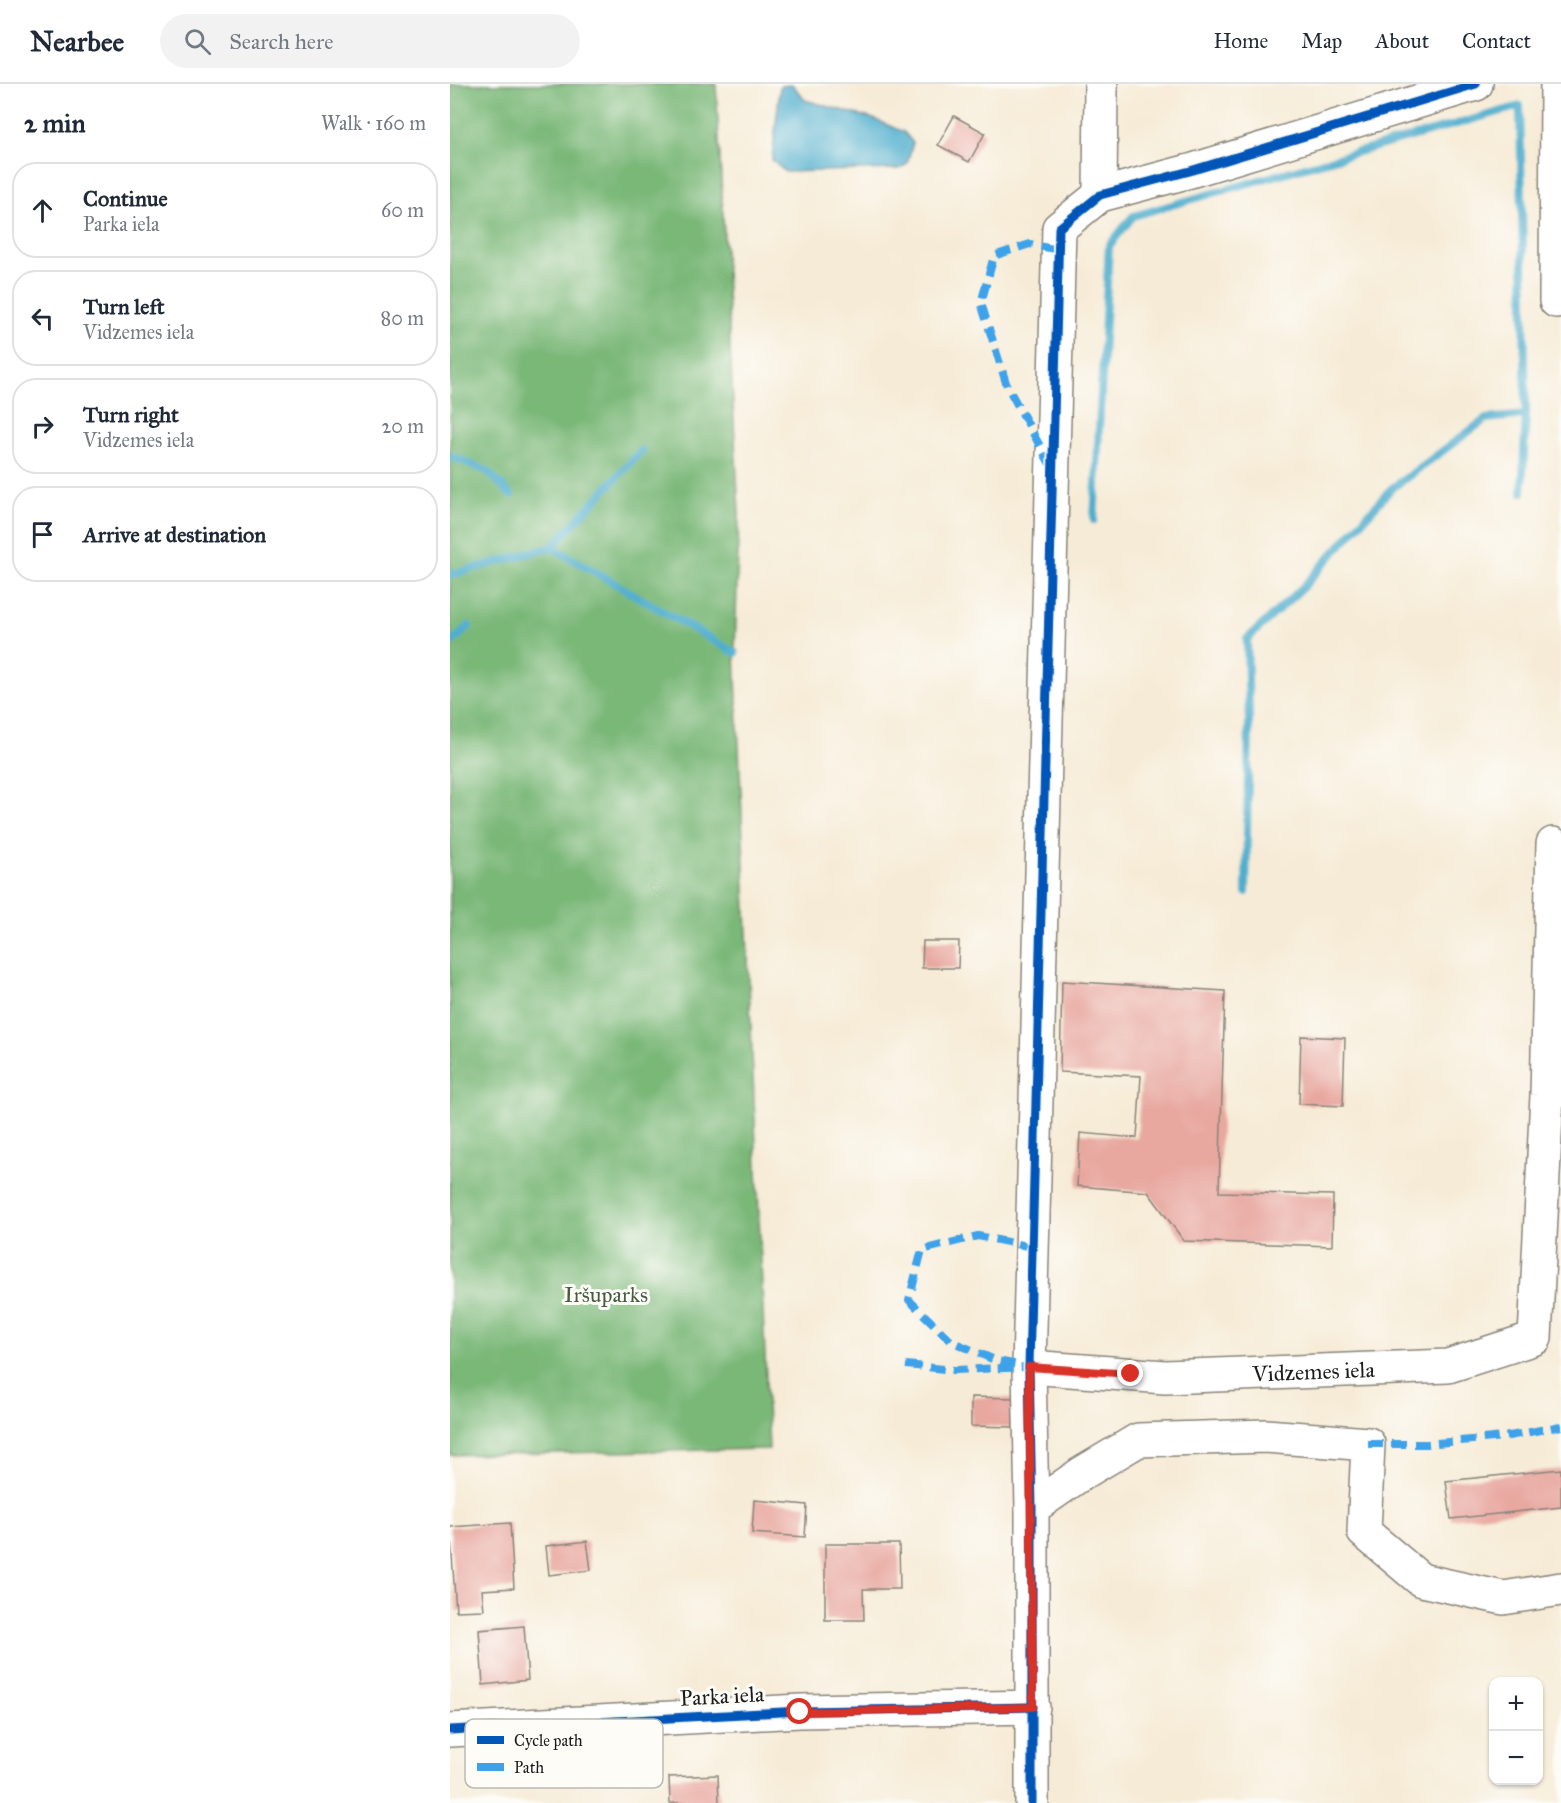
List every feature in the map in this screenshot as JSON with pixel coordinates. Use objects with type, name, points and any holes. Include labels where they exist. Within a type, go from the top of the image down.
[{"type":"street","points":[[1100,195],[1101,84]]},
{"type":"street","points":[[1032,1803],[1032,1508],[1029,1367],[1059,228],[1100,195],[1190,171],[1476,84]]},
{"type":"street","points":[[1556,301],[1557,84]]},
{"type":"street","name":"Vidzemes iela","points":[[1029,1367],[1165,1377],[1448,1365],[1535,1338],[1554,1086],[1553,844]]},
{"type":"street","points":[[1032,1508],[1081,1474],[1138,1440],[1266,1436],[1368,1444],[1364,1532],[1421,1580],[1503,1598],[1561,1589]]},
{"type":"street","name":"Parka iela","points":[[663,1719],[800,1712],[1033,1707]]},
{"type":"street","name":"Parka iela","points":[[450,1730],[465,1729]]},
{"type":"green space","name":"Iršuparks","points":[[450,84],[716,84],[739,514],[735,653],[769,1449],[450,1455]]},
{"type":"water","points":[[793,85],[805,100],[874,119],[904,132],[913,143],[907,164],[900,169],[785,172],[772,160],[780,86]]},
{"type":"building","points":[[954,116],[985,133],[969,162],[938,145]]},
{"type":"building","points":[[923,941],[959,941],[958,968],[922,968]]},
{"type":"building","points":[[1062,981],[1225,991],[1219,1192],[1333,1195],[1332,1246],[1184,1241],[1148,1192],[1077,1186],[1080,1133],[1137,1138],[1141,1076],[1060,1072]]},
{"type":"building","points":[[1301,1036],[1345,1038],[1343,1106],[1299,1104]]},
{"type":"building","points":[[971,1397],[1014,1398],[1013,1427],[971,1426]]},
{"type":"building","points":[[1561,1469],[1561,1507],[1451,1519],[1446,1481]]},
{"type":"building","points":[[754,1500],[807,1505],[805,1537],[752,1533]]},
{"type":"building","points":[[510,1523],[514,1588],[482,1590],[484,1610],[456,1611],[450,1527]]},
{"type":"building","points":[[587,1541],[591,1570],[549,1575],[546,1546]]},
{"type":"building","points":[[825,1544],[899,1544],[900,1589],[863,1589],[864,1620],[825,1620]]},
{"type":"building","points":[[524,1626],[528,1680],[483,1685],[479,1630]]},
{"type":"building","points":[[718,1775],[719,1803],[670,1803],[669,1777]]},
{"type":"waterway","points":[[1094,520],[1109,246],[1133,216],[1520,106],[1526,415],[1522,492]]},
{"type":"waterway","points":[[1246,892],[1249,719],[1247,639],[1304,586],[1391,489],[1486,419],[1526,415]]},
{"type":"waterway","points":[[552,547],[642,450]]},
{"type":"waterway","points":[[450,456],[487,471],[511,495]]},
{"type":"waterway","points":[[450,575],[552,547],[735,653]]},
{"type":"waterway","points":[[450,644],[469,626]]},
{"type":"marked path","points":[[1051,466],[1007,386],[981,303],[994,256],[1030,244],[1058,250]]},
{"type":"marked path","points":[[906,1365],[954,1370],[1029,1367],[997,1361],[951,1341],[909,1300],[922,1250],[978,1236],[1032,1247]]},
{"type":"marked path","points":[[1368,1444],[1427,1444],[1504,1437],[1561,1426]]},
{"type":"cycle path","points":[[1032,1803],[1032,1508],[1029,1367],[1059,228],[1100,195],[1190,171],[1476,84]]},
{"type":"cycle path","points":[[653,1719],[800,1711],[1033,1707]]},
{"type":"cycle path","points":[[450,1730],[465,1729]]},
{"type":"route","points":[[800,1712],[1033,1707],[1029,1367],[1131,1374]]}]
